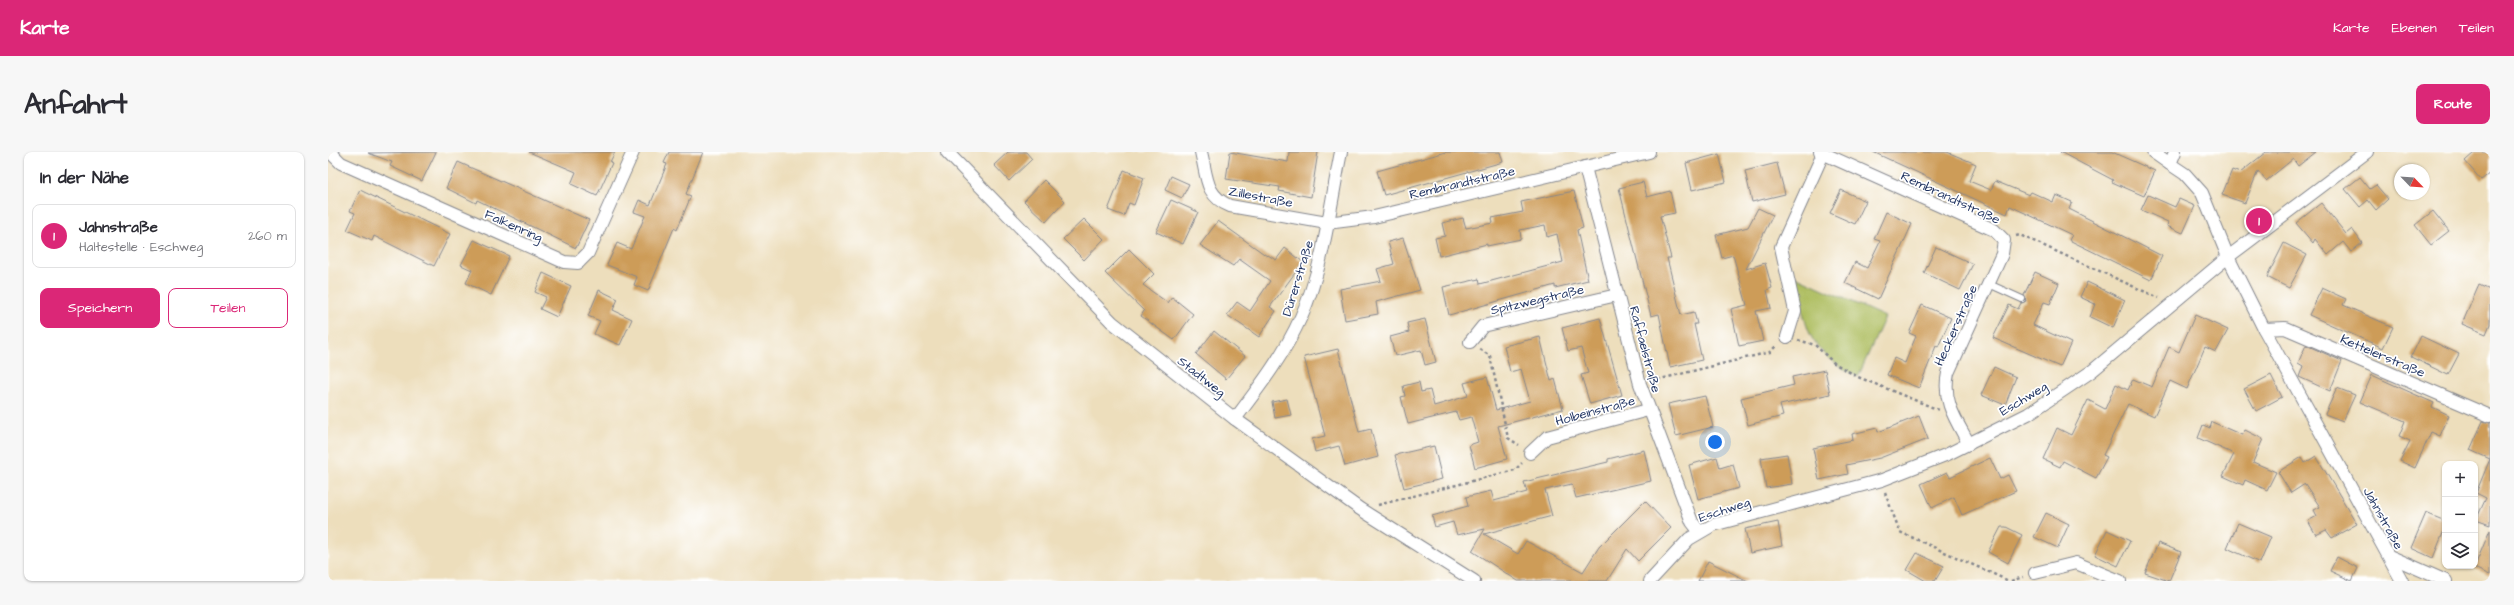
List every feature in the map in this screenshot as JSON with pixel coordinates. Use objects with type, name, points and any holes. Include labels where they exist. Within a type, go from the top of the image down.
[{"type":"street","name":"Falkenring","points":[[330,152],[341,163],[564,262],[578,263],[588,253],[633,152]]},
{"type":"street","name":"Stadtweg","points":[[947,152],[1112,322],[1235,419],[1360,509],[1474,581]]},
{"type":"street","name":"Zillestraße","points":[[1201,152],[1210,190],[1218,201],[1230,206],[1327,223]]},
{"type":"street","name":"Dürerstraße","points":[[1235,419],[1280,359],[1302,316],[1316,272],[1341,152]]},
{"type":"street","name":"Rembrandtstraße","points":[[1327,223],[1374,217],[1649,152]]},
{"type":"street","name":"Jahnstraße","points":[[2153,152],[2185,174],[2202,193],[2228,257],[2264,328],[2402,581]]},
{"type":"street","points":[[2170,164],[2175,152]]},
{"type":"street","name":"Eschweg","points":[[1651,581],[1689,539],[1699,531],[1713,525],[1880,480],[1969,444],[2028,414],[2092,371],[2228,257],[2367,152]]},
{"type":"street","name":"Rembrandtstraße","points":[[1822,153],[1994,230],[2004,240]]},
{"type":"street","points":[[1787,337],[1795,311],[1781,247],[1822,153]]},
{"type":"street","name":"Raffaelstraße","points":[[1585,167],[1640,384],[1648,410],[1692,522],[1699,531]]},
{"type":"street","name":"Heckerstraße","points":[[1969,444],[1950,408],[1945,388],[1948,373],[2002,254],[2004,240]]},
{"type":"street","name":"Spitzwegstraße","points":[[1470,342],[1483,326],[1617,294]]},
{"type":"street","name":"Kettelerstraße","points":[[2264,328],[2285,328],[2490,416]]},
{"type":"street","name":"Holbeinstraße","points":[[1530,453],[1547,437],[1648,410]]},
{"type":"street","points":[[2389,556],[2446,581]]},
{"type":"street","points":[[2035,573],[2076,563],[2120,581]]},
{"type":"lane","points":[[1989,284],[2022,299]]},
{"type":"path","points":[[2004,240],[2020,235],[2172,304]]},
{"type":"path","points":[[1640,384],[1770,352],[1787,337],[1815,345],[1834,363],[1865,380],[1935,410],[1950,408]]},
{"type":"path","points":[[1360,509],[1515,470],[1530,453],[1508,438],[1490,356],[1470,342]]},
{"type":"path","points":[[1880,480],[1900,532],[2009,581]]},
{"type":"green space","points":[[1795,276],[1885,317],[1858,377],[1827,356],[1818,347],[1811,336],[1806,325]]},
{"type":"building","points":[[436,152],[422,181],[390,166],[392,162],[368,153]]},
{"type":"building","points":[[529,152],[615,152],[610,162],[612,163],[597,196],[571,184],[576,172]]},
{"type":"building","points":[[669,152],[703,152],[686,194],[691,196],[677,230],[674,228],[648,291],[634,285],[637,277],[607,265],[617,243],[631,249],[645,216],[634,212],[639,200],[650,205],[667,164],[664,163]]},
{"type":"building","points":[[1008,152],[1026,152],[1032,159],[1009,181],[994,165]]},
{"type":"building","points":[[1230,152],[1288,162],[1289,152],[1318,152],[1311,197],[1279,191],[1280,187],[1226,179]]},
{"type":"building","points":[[1446,152],[1500,152],[1503,162],[1384,195],[1377,171]]},
{"type":"building","points":[[1873,152],[1947,152],[1976,164],[1969,181],[1991,190],[1995,181],[2029,195],[2031,192],[2053,202],[2056,195],[2072,202],[2069,209],[2162,256],[2151,280],[2069,240],[2072,235],[2010,206],[2007,214]]},
{"type":"building","points":[[2060,152],[2112,152],[2155,171],[2144,196],[2112,182],[2113,180]]},
{"type":"building","points":[[2266,152],[2316,152],[2298,166],[2293,159],[2266,181],[2258,171],[2245,203],[2222,195],[2232,170],[2240,173]]},
{"type":"building","points":[[2475,152],[2490,152],[2490,173],[2481,180],[2465,161]]},
{"type":"building","points":[[1719,154],[1726,182],[1692,190],[1686,163]]},
{"type":"building","points":[[458,162],[589,220],[576,248],[477,200],[476,203],[446,188]]},
{"type":"building","points":[[1777,163],[1785,194],[1752,202],[1745,171]]},
{"type":"building","points":[[1124,170],[1144,178],[1134,205],[1129,203],[1124,216],[1108,210]]},
{"type":"building","points":[[1171,176],[1189,184],[1182,198],[1165,190]]},
{"type":"building","points":[[2360,177],[2370,189],[2376,185],[2388,199],[2376,210],[2368,200],[2360,207],[2345,189]]},
{"type":"building","points":[[1044,180],[1065,201],[1046,222],[1024,201]]},
{"type":"building","points":[[1643,182],[1647,197],[1670,191],[1675,213],[1660,216],[1671,258],[1667,258],[1681,315],[1694,312],[1697,324],[1694,324],[1702,360],[1670,367],[1659,314],[1651,316],[1619,188]]},
{"type":"building","points":[[360,190],[450,234],[434,266],[374,236],[372,241],[347,230],[355,213],[350,211]]},
{"type":"building","points":[[1841,190],[1866,201],[1855,224],[1830,213]]},
{"type":"building","points":[[1574,191],[1583,228],[1577,230],[1588,280],[1555,288],[1555,285],[1449,315],[1443,287],[1479,279],[1480,284],[1563,262],[1557,234],[1547,237],[1545,225],[1520,230],[1521,239],[1487,246],[1487,244],[1439,256],[1435,238],[1445,236],[1442,223],[1463,218],[1466,228],[1493,223],[1492,218],[1523,212],[1521,202]]},
{"type":"building","points":[[2148,195],[2175,207],[2179,199],[2195,206],[2183,233],[2167,226],[2168,222],[2141,210]]},
{"type":"building","points":[[1171,200],[1198,212],[1183,244],[1156,232]]},
{"type":"building","points":[[2321,203],[2346,234],[2352,229],[2362,243],[2351,252],[2343,242],[2328,255],[2315,239],[2313,243],[2296,223]]},
{"type":"building","points":[[1758,208],[1773,215],[1746,269],[1765,263],[1772,288],[1767,290],[1771,308],[1756,311],[1763,341],[1739,346],[1731,309],[1747,305],[1733,255],[1722,258],[1716,235],[1748,227]]},
{"type":"building","points":[[2433,211],[2449,231],[2431,245],[2415,225]]},
{"type":"building","points":[[1886,212],[1912,224],[1878,299],[1845,283],[1855,262],[1867,268],[1880,241],[1874,239]]},
{"type":"building","points":[[1084,219],[1104,239],[1084,260],[1063,239]]},
{"type":"building","points":[[1218,221],[1267,256],[1268,255],[1276,260],[1285,248],[1303,262],[1270,307],[1276,311],[1259,337],[1227,315],[1237,302],[1250,311],[1270,281],[1239,259],[1233,266],[1200,245]]},
{"type":"building","points":[[1403,238],[1420,290],[1376,302],[1378,314],[1345,320],[1340,289],[1381,281],[1377,269],[1394,264],[1388,242]]},
{"type":"building","points":[[474,240],[509,256],[491,295],[466,283],[472,270],[461,265]]},
{"type":"building","points":[[2284,243],[2307,255],[2289,288],[2267,277]]},
{"type":"building","points":[[1936,247],[1973,264],[1960,290],[1924,273]]},
{"type":"building","points":[[1129,249],[1154,274],[1143,285],[1168,303],[1172,297],[1193,314],[1174,340],[1141,316],[1144,311],[1105,273]]},
{"type":"building","points":[[2035,272],[2059,283],[2050,304],[2044,302],[2033,325],[2071,343],[2060,367],[1993,338],[2009,305],[2018,309],[2021,303],[2026,301],[2024,295]]},
{"type":"building","points":[[543,273],[571,286],[557,317],[540,309],[546,297],[535,292]]},
{"type":"building","points":[[2087,282],[2125,300],[2113,328],[2090,317],[2095,304],[2080,297]]},
{"type":"building","points":[[2479,285],[2490,290],[2490,324],[2486,334],[2462,324]]},
{"type":"building","points":[[2322,288],[2346,299],[2343,305],[2393,327],[2383,348],[2309,315]]},
{"type":"building","points":[[599,290],[618,299],[613,310],[632,319],[620,345],[594,334],[600,321],[588,316]]},
{"type":"building","points":[[1922,305],[1951,318],[1938,347],[1936,346],[1919,388],[1887,375],[1894,358],[1905,363],[1916,336],[1909,333]]},
{"type":"building","points":[[2195,315],[2228,330],[2216,352],[2205,347],[2187,389],[2170,381],[2154,416],[2128,404],[2103,455],[2107,457],[2096,478],[2063,461],[2060,467],[2043,459],[2057,428],[2071,435],[2088,400],[2105,409],[2116,384],[2128,390],[2133,379],[2152,387],[2169,347],[2179,352]]},
{"type":"building","points":[[1600,318],[1622,395],[1590,404],[1581,375],[1588,373],[1581,348],[1568,351],[1562,328]]},
{"type":"building","points":[[1425,319],[1436,362],[1425,365],[1421,350],[1395,356],[1390,337],[1409,332],[1407,323]]},
{"type":"building","points":[[1214,331],[1245,356],[1226,379],[1196,354]]},
{"type":"building","points":[[2421,336],[2459,354],[2448,375],[2411,357]]},
{"type":"building","points":[[1540,337],[1551,381],[1555,379],[1563,409],[1498,426],[1507,459],[1475,468],[1469,445],[1478,442],[1471,417],[1459,420],[1456,412],[1408,424],[1401,397],[1405,396],[1403,386],[1419,382],[1421,392],[1430,390],[1434,406],[1468,396],[1464,383],[1487,377],[1496,410],[1530,401],[1521,369],[1510,372],[1504,346]]},
{"type":"building","points":[[2306,345],[2342,361],[2330,391],[2299,377],[2303,366],[2298,363]]},
{"type":"building","points":[[1338,349],[1359,432],[1371,429],[1378,457],[1345,466],[1339,446],[1315,452],[1312,439],[1325,436],[1304,357]]},
{"type":"building","points":[[1994,367],[2016,377],[2005,405],[1981,395]]},
{"type":"building","points":[[1825,370],[1830,394],[1780,405],[1783,416],[1748,425],[1741,398],[1794,385],[1792,377]]},
{"type":"building","points":[[2271,375],[2282,397],[2256,411],[2244,389]]},
{"type":"building","points":[[2372,375],[2434,403],[2432,407],[2449,415],[2440,436],[2431,432],[2415,468],[2400,461],[2410,441],[2399,436],[2405,421],[2360,402]]},
{"type":"building","points":[[2337,388],[2355,395],[2343,421],[2325,414]]},
{"type":"building","points":[[1705,396],[1713,427],[1676,436],[1668,404]]},
{"type":"building","points":[[1287,399],[1291,415],[1275,418],[1272,402]]},
{"type":"building","points":[[1919,416],[1928,439],[1880,458],[1846,465],[1848,474],[1819,480],[1813,448],[1853,440],[1852,434],[1877,428],[1878,432]]},
{"type":"building","points":[[2483,421],[2490,423],[2490,459],[2470,450]]},
{"type":"building","points":[[2212,422],[2242,435],[2245,430],[2263,439],[2253,462],[2276,472],[2267,490],[2245,480],[2243,485],[2223,476],[2234,454],[2198,438],[2203,425],[2210,428]]},
{"type":"building","points":[[1434,446],[1442,479],[1404,488],[1395,455]]},
{"type":"building","points":[[1644,450],[1651,481],[1576,498],[1572,484],[1545,490],[1552,516],[1484,534],[1518,554],[1526,541],[1583,572],[1599,547],[1645,501],[1671,528],[1638,561],[1627,549],[1607,581],[1518,581],[1472,551],[1485,529],[1457,535],[1453,522],[1435,527],[1432,516],[1468,506],[1466,497],[1491,491],[1494,501],[1527,492],[1524,482],[1608,462],[1608,459]]},
{"type":"building","points":[[1787,454],[1792,484],[1766,488],[1761,458]]},
{"type":"building","points":[[2316,456],[2357,524],[2332,538],[2326,530],[2316,535],[2308,521],[2317,516],[2314,510],[2320,507],[2305,484],[2291,493],[2278,472],[2302,457],[2305,463]]},
{"type":"building","points":[[1717,457],[1720,468],[1733,464],[1739,488],[1698,499],[1689,465]]},
{"type":"building","points":[[1990,458],[2000,479],[2008,475],[2016,491],[1962,515],[1954,497],[1932,508],[1921,484],[1947,472],[1950,477]]},
{"type":"building","points":[[2490,459],[2490,525],[2478,521],[2478,516],[2486,498],[2478,494],[2478,488]]},
{"type":"building","points":[[2046,513],[2069,524],[2058,548],[2034,537]]},
{"type":"building","points":[[2426,513],[2442,520],[2442,536],[2433,558],[2411,548]]},
{"type":"building","points":[[1778,522],[1782,546],[1750,553],[1745,529]]},
{"type":"building","points":[[2238,523],[2271,537],[2260,563],[2227,548]]},
{"type":"building","points":[[2001,527],[2006,527],[2022,535],[2008,563],[1988,552]]},
{"type":"building","points":[[2107,530],[2130,541],[2118,566],[2095,555]]},
{"type":"building","points":[[2490,530],[2490,575],[2476,569],[2478,569],[2478,558]]},
{"type":"building","points":[[2158,543],[2181,552],[2169,581],[2145,573]]},
{"type":"building","points":[[1917,553],[1944,566],[1935,581],[1926,581],[1907,570]]},
{"type":"building","points":[[2337,557],[2358,568],[2352,581],[2330,571]]},
{"type":"building","points":[[1708,561],[1748,581],[1698,581]]},
{"type":"place","name":"Jahnstraße","points":[[2259,221]]}]
